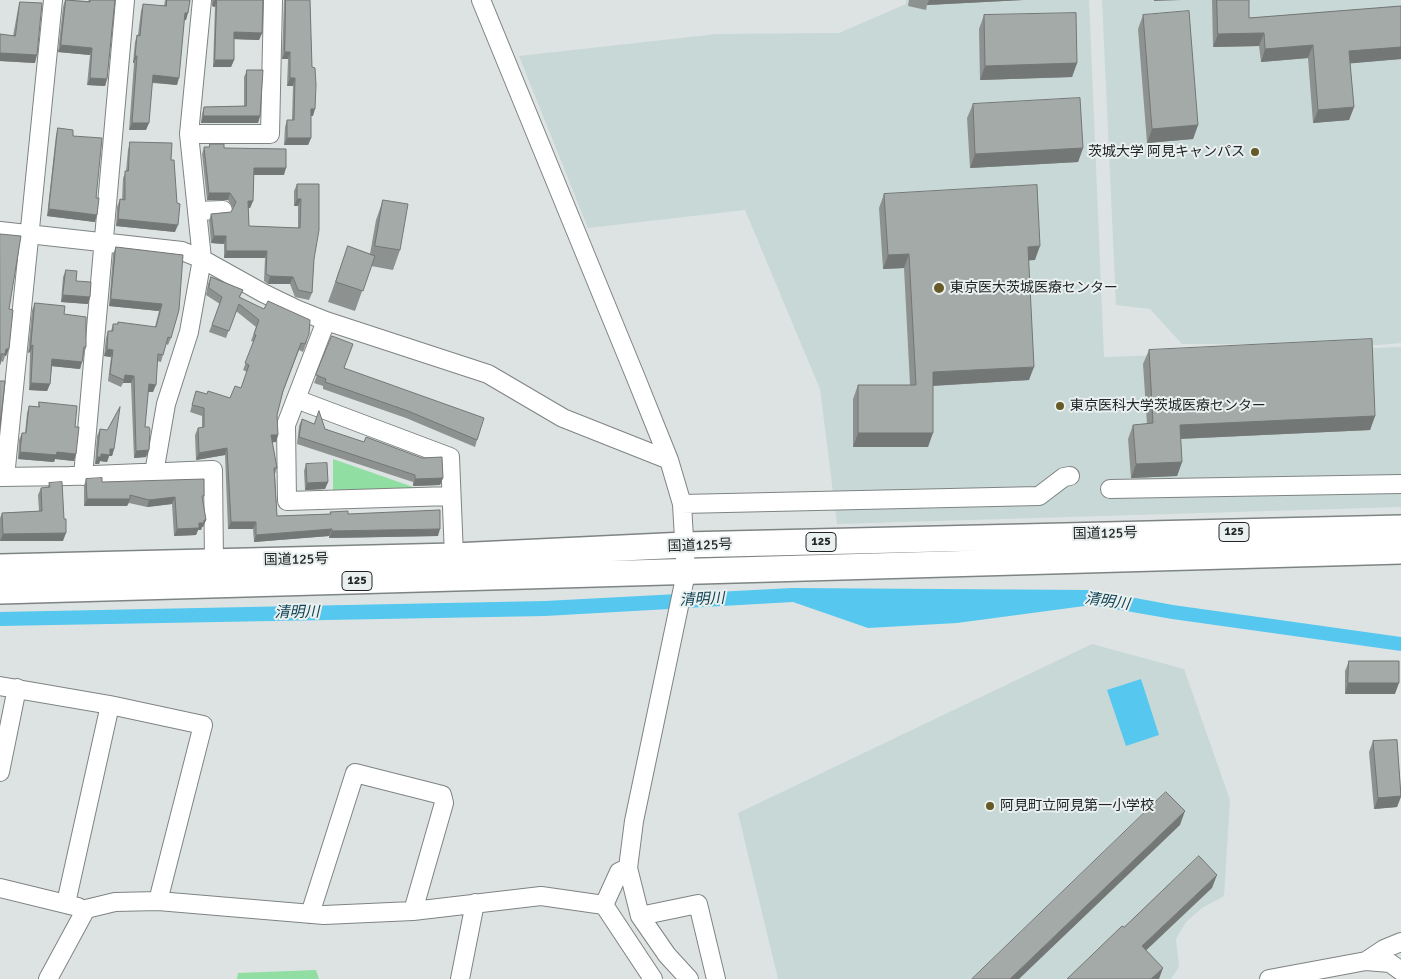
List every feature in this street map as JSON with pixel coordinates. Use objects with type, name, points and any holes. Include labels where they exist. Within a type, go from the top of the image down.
[{"type":"highway","name":"国道125号","points":[[0,567],[454,556],[685,546],[1401,528]]},
{"type":"highway","name":"国道125号","points":[[0,591],[686,573],[1087,559],[1401,551]]},
{"type":"street","points":[[53,0],[3,477],[83,476],[213,470],[214,562]]},
{"type":"street","points":[[83,476],[125,0]]},
{"type":"street","points":[[154,473],[166,404],[189,332],[202,259],[190,134],[202,0]]},
{"type":"street","points":[[190,134],[270,134],[273,0]]},
{"type":"street","points":[[481,0],[668,460],[682,504],[686,573],[634,821],[628,868],[640,916],[667,955],[690,979]]},
{"type":"street","points":[[197,210],[223,210]]},
{"type":"street","points":[[0,232],[182,251],[202,259],[263,293],[326,321],[488,374],[563,418],[668,460]]},
{"type":"street","points":[[326,321],[286,425],[287,501],[451,496]]},
{"type":"street","points":[[296,399],[450,456],[454,556]]},
{"type":"street","points":[[682,504],[1039,496],[1064,477],[1070,476]]},
{"type":"street","points":[[1110,489],[1401,484]]},
{"type":"street","points":[[0,772],[9,687],[203,725],[158,901]]},
{"type":"street","points":[[66,904],[110,706]]},
{"type":"street","points":[[310,914],[355,773],[442,795],[444,803],[413,911]]},
{"type":"street","points":[[604,905],[619,872],[628,868]]},
{"type":"street","points":[[0,888],[86,909],[115,902],[158,901],[310,914],[413,911],[541,896],[604,905],[653,979]]},
{"type":"street","points":[[460,979],[475,903]]},
{"type":"street","points":[[640,916],[698,904],[716,979]]},
{"type":"street","points":[[48,979],[86,909]]},
{"type":"street","points":[[1366,961],[1384,949],[1401,942]]},
{"type":"street","points":[[1269,979],[1366,961],[1390,963],[1401,971]]},
{"type":"shaded area","name":"東京医大茨城医療センター","points":[[906,0],[1089,0],[1104,357],[1401,347],[1401,507],[837,524],[820,389],[745,210],[588,228],[519,56],[717,34],[839,33],[906,4]]},
{"type":"shaded area","name":"茨城大学 阿見キャンパス","points":[[1102,0],[1401,0],[1401,343],[1378,345],[1182,344],[1150,309],[1116,305]]},
{"type":"shaded area","name":"阿見町立阿見第一小学校","points":[[1092,644],[1184,669],[1230,800],[1224,896],[1202,908],[1186,922],[1176,939],[1179,967],[1171,979],[778,979],[738,813]]},
{"type":"green space","points":[[333,459],[416,488],[333,490]]},
{"type":"green space","points":[[316,970],[319,979],[237,979],[238,973]]},
{"type":"water","name":"清明川","points":[[792,588],[1092,590],[1173,605],[1401,637],[1401,651],[1172,619],[1092,605],[957,623],[868,628],[793,602],[545,616],[0,626],[0,612],[545,601]]},
{"type":"water","points":[[1141,679],[1159,735],[1126,746],[1107,690]]},
{"type":"building","points":[[66,0],[90,2],[90,0],[115,0],[107,79],[90,78],[92,48],[61,45]]},
{"type":"building","points":[[167,0],[190,0],[188,13],[185,13],[179,78],[153,75],[149,123],[132,123],[137,56],[135,56],[137,35],[140,36],[143,4],[166,6]]},
{"type":"building","points":[[217,0],[263,0],[262,33],[234,32],[234,60],[215,60]]},
{"type":"building","points":[[286,0],[310,0],[312,67],[315,68],[316,85],[315,109],[311,109],[311,138],[287,138],[287,120],[294,120],[295,78],[290,78],[290,52],[285,52]]},
{"type":"building","points":[[1217,0],[1249,0],[1249,18],[1401,6],[1401,47],[1349,51],[1354,107],[1318,110],[1313,45],[1265,49],[1264,33],[1218,34]]},
{"type":"building","points":[[20,2],[42,3],[37,55],[0,53],[0,34],[15,36]]},
{"type":"building","points":[[1189,11],[1198,125],[1152,129],[1143,15]]},
{"type":"building","points":[[1076,13],[1077,63],[985,66],[984,15]]},
{"type":"building","points":[[247,70],[263,70],[260,116],[203,116],[204,107],[246,106]]},
{"type":"building","points":[[1080,98],[1083,148],[975,154],[973,104]]},
{"type":"building","points":[[58,128],[73,130],[73,136],[102,138],[96,198],[99,198],[97,215],[49,209]]},
{"type":"building","points":[[130,142],[172,143],[171,160],[174,160],[177,203],[180,204],[178,225],[118,219],[120,199],[125,200],[125,171],[128,171]]},
{"type":"building","points":[[210,144],[224,144],[224,148],[286,149],[286,168],[254,168],[253,201],[248,201],[249,226],[300,228],[301,199],[297,199],[297,184],[319,184],[319,230],[314,259],[312,293],[298,290],[293,277],[270,276],[266,274],[267,251],[226,251],[226,236],[214,236],[211,214],[231,212],[236,202],[230,193],[209,193],[204,147],[209,147]]},
{"type":"building","points":[[1037,185],[1040,246],[1028,247],[1034,367],[933,372],[933,433],[858,433],[858,385],[916,385],[909,254],[888,255],[884,194]]},
{"type":"building","points":[[383,200],[408,204],[400,250],[375,246]]},
{"type":"building","points":[[0,234],[21,236],[9,309],[13,310],[9,349],[6,349],[5,354],[1,354],[0,364]]},
{"type":"building","points":[[348,246],[375,256],[363,291],[336,282]]},
{"type":"building","points":[[116,247],[183,255],[179,310],[171,338],[168,337],[163,355],[158,354],[156,385],[149,384],[145,427],[149,427],[150,430],[149,450],[136,451],[134,376],[125,375],[124,380],[110,374],[113,350],[107,349],[108,331],[113,331],[113,324],[118,324],[118,322],[156,327],[162,304],[111,299]]},
{"type":"building","points":[[66,270],[77,271],[76,281],[91,282],[90,297],[63,295]]},
{"type":"building","points":[[211,277],[243,290],[239,297],[264,309],[268,301],[310,320],[309,334],[305,344],[301,343],[283,391],[277,415],[278,435],[271,435],[277,468],[274,468],[277,516],[331,514],[330,512],[348,511],[348,514],[440,510],[440,529],[332,531],[332,529],[256,535],[256,522],[231,522],[227,448],[199,453],[198,428],[204,427],[204,408],[192,405],[196,391],[207,394],[208,391],[230,398],[235,386],[241,388],[249,365],[245,363],[256,335],[254,334],[259,320],[239,304],[229,331],[212,325],[222,297],[209,288]]},
{"type":"building","points":[[35,303],[65,306],[64,314],[86,317],[86,347],[84,347],[82,362],[52,359],[50,384],[31,383],[33,345],[31,346]]},
{"type":"building","points":[[332,336],[353,344],[344,368],[484,418],[477,440],[408,411],[325,382],[326,379],[316,375]]},
{"type":"building","points":[[1372,339],[1375,416],[1180,425],[1182,462],[1136,464],[1133,425],[1153,423],[1149,350]]},
{"type":"building","points":[[0,381],[5,381],[0,426]]},
{"type":"building","points":[[39,402],[77,406],[75,427],[79,427],[76,454],[57,452],[56,455],[20,452],[22,433],[26,433],[29,406],[39,407]]},
{"type":"building","points":[[120,407],[114,449],[110,449],[110,455],[101,454],[101,457],[97,457],[100,429],[107,430]]},
{"type":"building","points":[[319,411],[325,429],[364,442],[366,437],[422,458],[442,457],[443,478],[415,479],[415,475],[299,437],[302,419],[314,424]]},
{"type":"building","points":[[327,463],[328,482],[307,483],[306,464]]},
{"type":"building","points":[[102,478],[102,482],[204,479],[204,496],[202,496],[206,520],[204,520],[204,523],[199,523],[199,528],[177,529],[175,497],[149,500],[130,495],[130,499],[87,499],[86,479]]},
{"type":"building","points":[[62,482],[66,533],[3,534],[2,513],[42,511],[41,488],[50,487],[49,483]]},
{"type":"building","points":[[1349,661],[1399,661],[1399,683],[1348,683]]},
{"type":"building","points":[[1397,740],[1401,796],[1378,798],[1373,741]]},
{"type":"building","points":[[1166,792],[1185,811],[1010,979],[972,979]]},
{"type":"building","points":[[1199,856],[1217,875],[1142,946],[1163,968],[1151,979],[1067,979],[1122,926],[1124,927]]},
{"type":"place","name":"茨城大学 阿見キャンパス","points":[[1255,152]]},
{"type":"place","name":"東京医大茨城医療センター","points":[[939,288]]},
{"type":"place","name":"東京医科大学茨城医療センター","points":[[1060,406]]},
{"type":"place","name":"阿見町立阿見第一小学校","points":[[990,806]]}]
